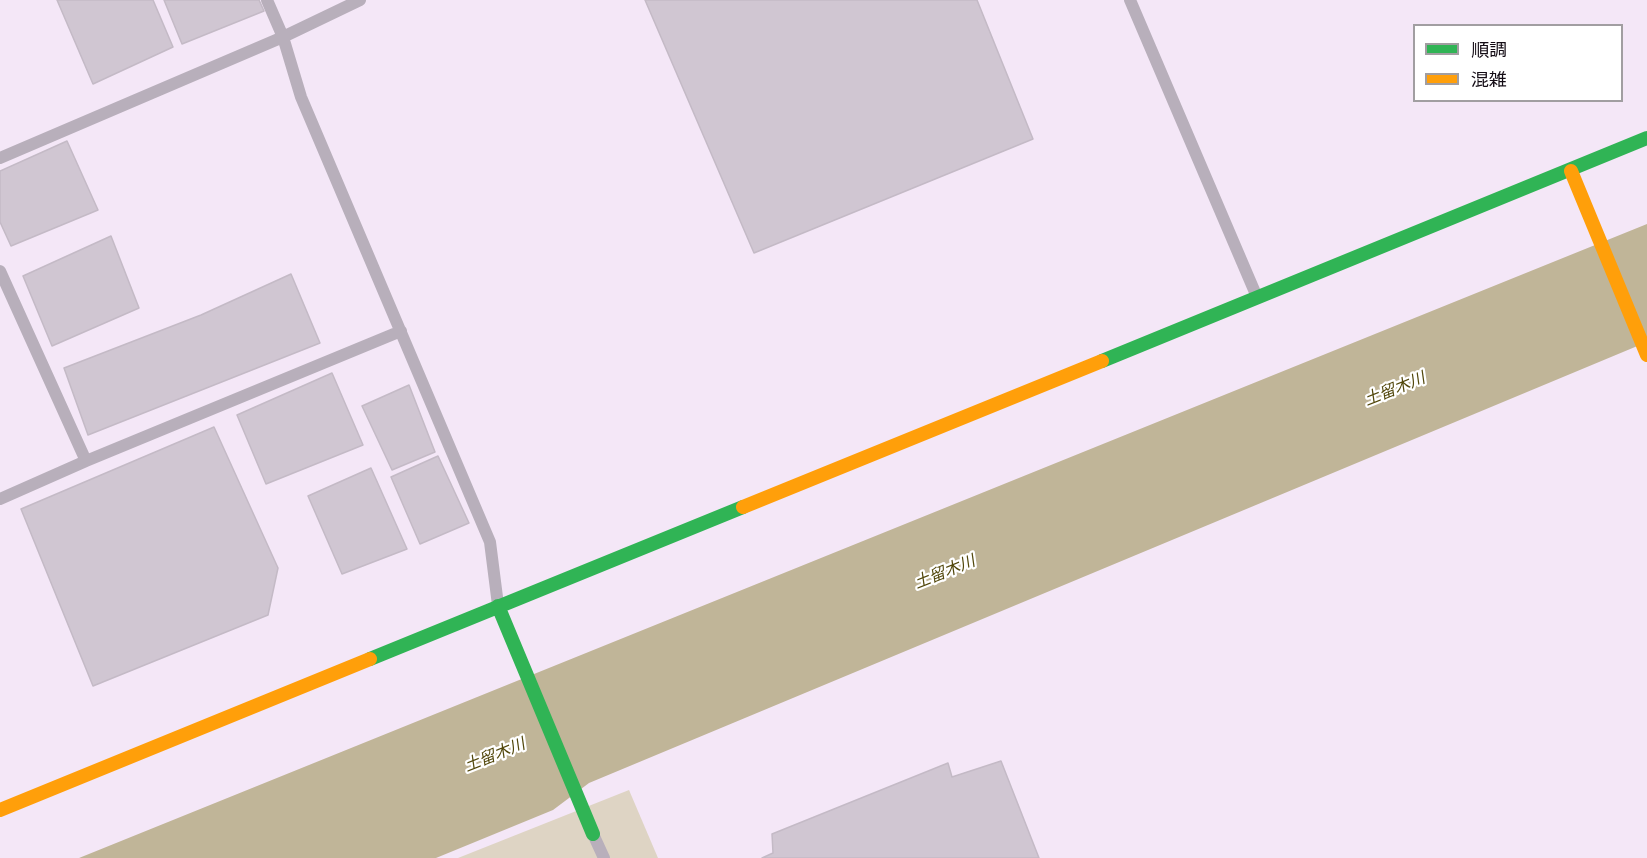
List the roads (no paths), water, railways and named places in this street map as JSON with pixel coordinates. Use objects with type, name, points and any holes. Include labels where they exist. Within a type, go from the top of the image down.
[{"type":"street","points":[[0,810],[1571,171],[1647,138]]},
{"type":"street","points":[[1571,171],[1647,355]]},
{"type":"street","points":[[498,606],[594,834]]},
{"type":"lane","points":[[267,0],[283,37],[301,97],[490,542],[498,606]]},
{"type":"lane","points":[[0,158],[283,37],[360,0]]},
{"type":"lane","points":[[1130,0],[1257,298]]},
{"type":"lane","points":[[0,271],[86,461]]},
{"type":"lane","points":[[0,499],[86,461],[400,332]]},
{"type":"lane","points":[[594,834],[604,858]]},
{"type":"water","name":"土留木川","points":[[1647,224],[1647,342],[589,783],[553,810],[436,858],[79,858]]}]
